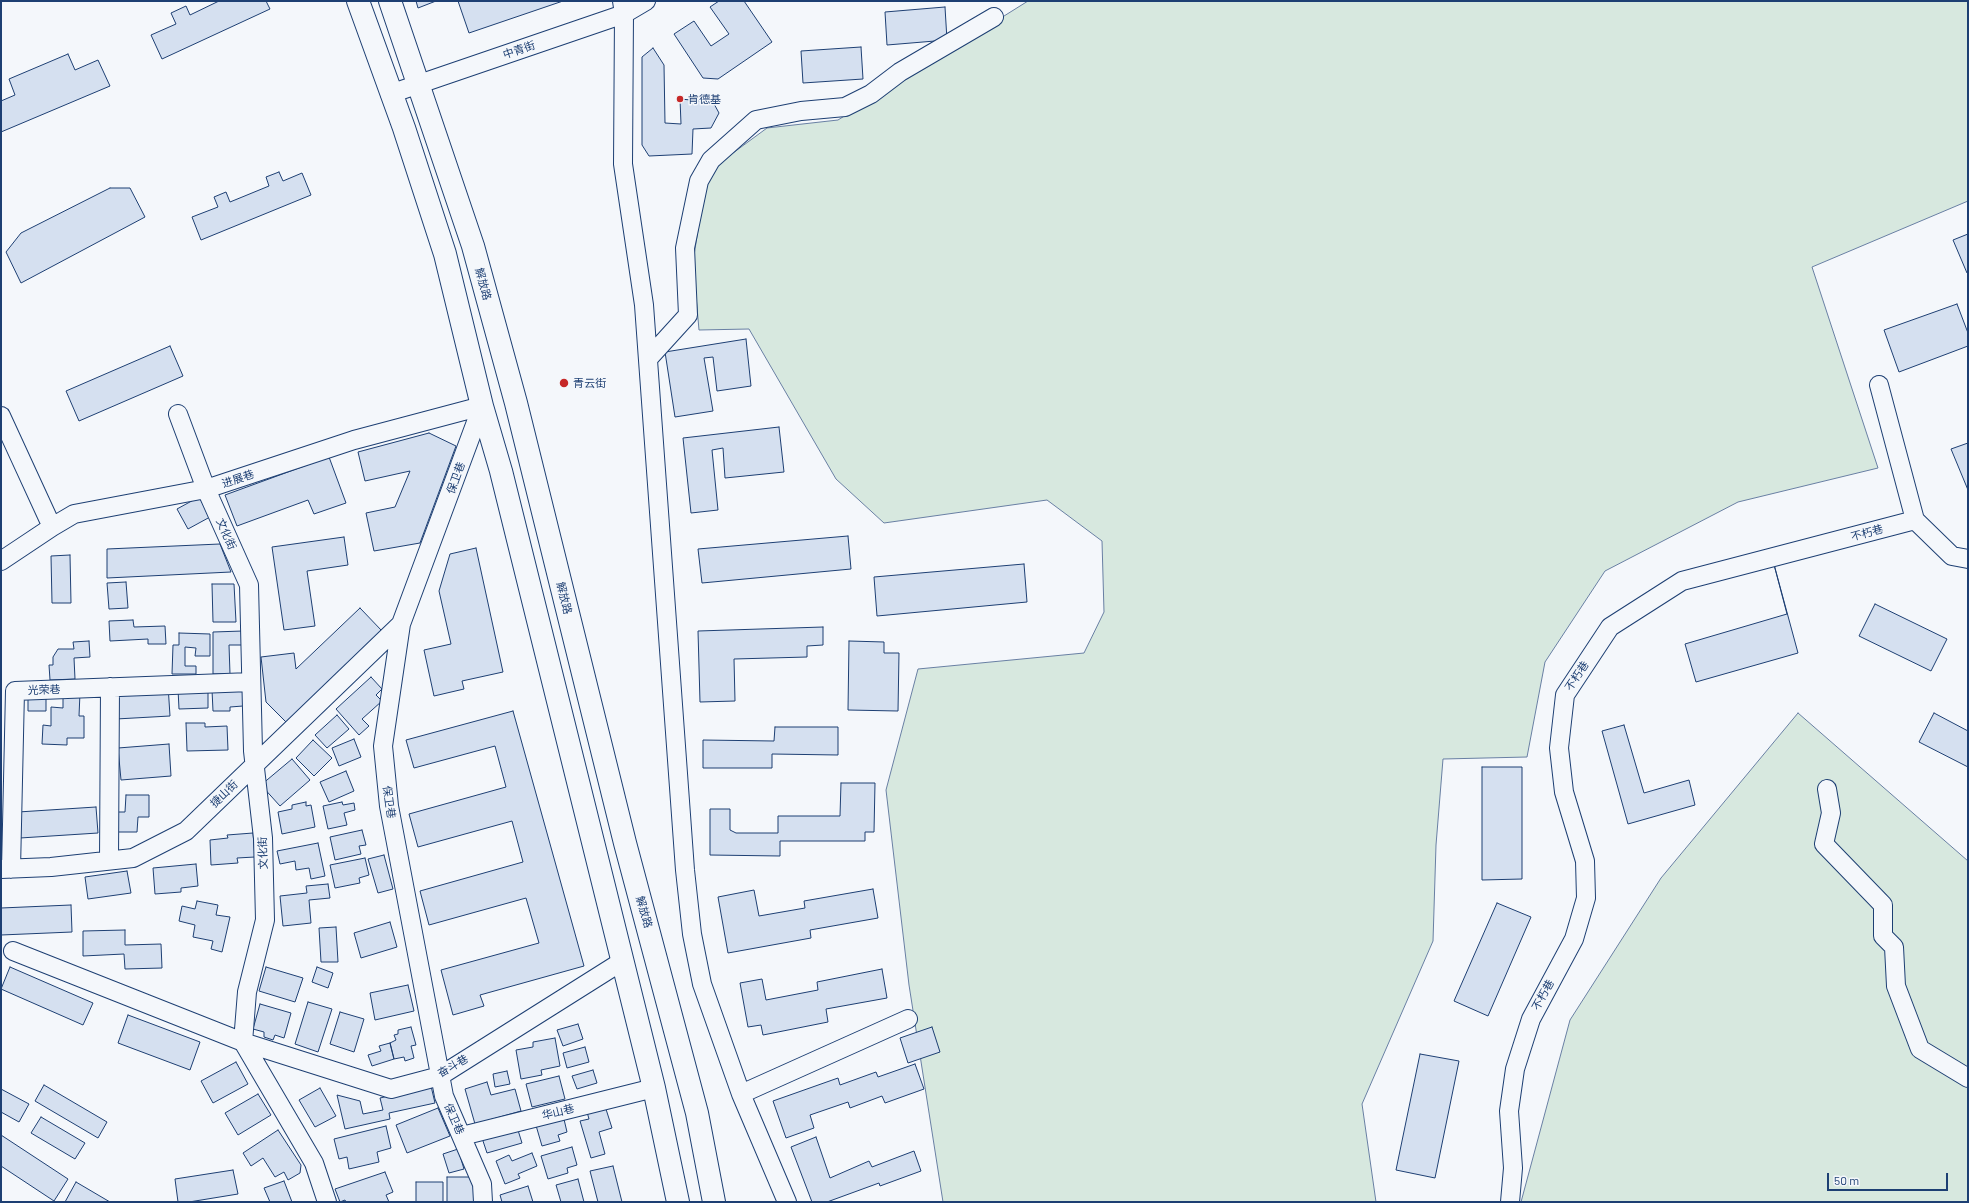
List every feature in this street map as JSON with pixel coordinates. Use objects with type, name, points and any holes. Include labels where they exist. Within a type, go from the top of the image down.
[{"type":"main road","points":[[358,1],[390,94],[404,128],[445,254],[482,406],[501,471],[621,962],[654,1088],[678,1202]]},
{"type":"main road","name":"解放路","points":[[390,1],[473,246],[516,403],[625,843],[697,1113],[714,1202]]},
{"type":"street","name":"中青街","points":[[390,94],[418,85],[623,7],[646,1]]},
{"type":"street","points":[[623,7],[623,164],[644,305],[685,870],[692,934],[702,984],[740,1094],[787,1202]]},
{"type":"street","points":[[648,359],[688,315],[685,248],[699,181],[711,160],[756,120],[801,112],[845,107],[870,94],[900,72],[994,17]]},
{"type":"street","points":[[1878,385],[1915,520],[1952,556],[1968,559]]},
{"type":"street","name":"进展巷","points":[[1,561],[74,514],[206,489],[354,440],[482,406]]},
{"type":"street","name":"保卫巷","points":[[482,406],[401,624],[383,746],[389,806],[444,1096],[482,1184],[483,1202]]},
{"type":"street","name":"文化街","points":[[178,414],[206,489],[249,585],[251,682],[255,765],[263,838],[266,920],[247,992],[243,1042]]},
{"type":"street","points":[[1,416],[52,527]]},
{"type":"street","name":"不朽巷","points":[[1510,1202],[1513,1168],[1509,1111],[1515,1069],[1530,1019],[1574,939],[1586,898],[1585,861],[1564,792],[1559,748],[1565,695],[1610,627],[1682,581],[1915,520]]},
{"type":"street","name":"捷山街","points":[[6,869],[133,858],[186,831],[401,624]]},
{"type":"street","name":"光荣巷","points":[[6,869],[15,691],[251,682]]},
{"type":"street","points":[[109,860],[110,687]]},
{"type":"street","points":[[1827,789],[1831,813],[1824,844],[1883,905],[1883,936],[1894,947],[1896,986],[1920,1049],[1968,1078]]},
{"type":"street","name":"奋斗巷","points":[[13,951],[243,1042],[392,1090],[440,1076],[621,962]]},
{"type":"street","points":[[740,1094],[908,1019]]},
{"type":"street","points":[[243,1042],[314,1163],[327,1202]]},
{"type":"street","name":"华山巷","points":[[462,1136],[654,1088]]},
{"type":"shaded area","points":[[1028,1],[1968,1],[1968,201],[1812,267],[1878,468],[1738,502],[1605,571],[1545,662],[1527,757],[1443,759],[1436,845],[1433,941],[1362,1104],[1376,1202],[943,1202],[909,985],[886,790],[918,669],[1084,653],[1104,612],[1102,541],[1047,500],[884,523],[836,479],[749,329],[699,330],[693,262],[707,172],[767,128],[838,120]]},
{"type":"shaded area","points":[[1798,713],[1968,861],[1968,1202],[1521,1202],[1570,1020],[1661,878]]},
{"type":"building","points":[[219,1],[266,1],[270,9],[162,59],[151,35],[176,24],[171,13],[186,6],[190,15]]},
{"type":"building","points":[[416,1],[436,1],[418,8]]},
{"type":"building","points":[[458,1],[563,1],[469,33]]},
{"type":"building","points":[[719,1],[744,1],[772,42],[718,79],[703,78],[674,34],[694,21],[711,46],[729,34],[710,7]]},
{"type":"building","points":[[945,7],[947,40],[887,45],[885,12]]},
{"type":"building","points":[[861,47],[863,79],[803,83],[801,51]]},
{"type":"building","points":[[653,48],[664,65],[665,123],[681,124],[680,99],[713,102],[719,113],[711,128],[693,129],[692,154],[649,156],[642,145],[642,57]]},
{"type":"building","points":[[68,54],[75,70],[98,60],[110,86],[1,132],[1,101],[15,95],[9,79]]},
{"type":"building","points":[[279,172],[283,181],[302,173],[311,195],[201,240],[192,217],[218,207],[214,197],[226,192],[230,202],[269,186],[266,177]]},
{"type":"building","points":[[110,188],[130,188],[145,217],[21,283],[6,252],[21,233]]},
{"type":"building","points":[[1968,234],[1968,273],[1967,273],[1953,240]]},
{"type":"building","points":[[1957,304],[1968,333],[1968,346],[1899,372],[1884,330]]},
{"type":"building","points":[[746,339],[751,386],[717,391],[713,357],[704,358],[713,411],[675,417],[665,352]]},
{"type":"building","points":[[170,346],[183,376],[79,421],[66,391]]},
{"type":"building","points":[[779,427],[784,472],[725,478],[723,448],[712,450],[718,510],[691,513],[683,438]]},
{"type":"building","points":[[429,433],[456,446],[420,543],[374,551],[366,513],[395,507],[410,471],[365,481],[358,452]]},
{"type":"building","points":[[1968,443],[1968,490],[1951,449]]},
{"type":"building","points":[[329,457],[346,503],[314,514],[308,500],[237,526],[225,495]]},
{"type":"building","points":[[199,497],[210,517],[188,529],[177,509]]},
{"type":"building","points":[[848,536],[851,569],[702,583],[698,549]]},
{"type":"building","points":[[344,537],[348,565],[307,571],[315,626],[284,630],[272,547]]},
{"type":"building","points":[[220,544],[231,572],[107,578],[107,549]]},
{"type":"building","points":[[476,548],[503,672],[462,681],[464,689],[434,696],[424,650],[451,644],[439,591],[450,554]]},
{"type":"building","points":[[70,555],[71,603],[52,603],[51,556]]},
{"type":"building","points":[[1772,557],[1798,653],[1696,682],[1685,644],[1787,614]]},
{"type":"building","points":[[1024,564],[1027,602],[877,616],[874,577]]},
{"type":"building","points":[[126,582],[128,608],[109,609],[107,583]]},
{"type":"building","points":[[212,584],[234,584],[236,622],[213,622]]},
{"type":"building","points":[[1875,604],[1947,639],[1931,671],[1859,636]]},
{"type":"building","points":[[360,608],[382,631],[286,722],[266,702],[261,657],[294,653],[296,669]]},
{"type":"building","points":[[133,620],[134,627],[165,626],[166,644],[148,644],[148,639],[110,641],[109,621]]},
{"type":"building","points":[[823,627],[823,645],[807,646],[807,657],[734,659],[735,701],[700,702],[698,631]]},
{"type":"building","points":[[243,631],[243,645],[229,645],[230,674],[213,674],[213,632]]},
{"type":"building","points":[[179,633],[210,634],[210,656],[195,656],[196,648],[185,647],[185,666],[196,666],[196,674],[172,674],[173,645],[179,645]]},
{"type":"building","points":[[89,641],[90,657],[74,658],[75,679],[50,680],[49,665],[53,665],[53,657],[58,649],[74,649],[73,642]]},
{"type":"building","points":[[849,641],[884,642],[884,653],[899,653],[898,711],[848,710]]},
{"type":"building","points":[[371,677],[382,689],[376,695],[382,701],[362,719],[369,726],[359,735],[336,709]]},
{"type":"building","points":[[168,685],[170,716],[116,719],[115,688]]},
{"type":"building","points":[[243,686],[243,706],[230,707],[230,711],[213,711],[212,690]]},
{"type":"building","points":[[208,688],[208,708],[179,709],[178,689]]},
{"type":"building","points":[[63,692],[80,693],[79,716],[84,716],[84,738],[67,738],[67,745],[42,744],[43,725],[51,726],[51,707],[63,708]]},
{"type":"building","points":[[28,696],[46,697],[46,711],[28,711]]},
{"type":"building","points":[[513,711],[584,966],[480,995],[484,1006],[453,1015],[441,970],[539,943],[526,898],[429,925],[420,891],[523,862],[512,821],[418,847],[409,814],[506,787],[495,746],[414,768],[406,740]]},
{"type":"building","points":[[1934,713],[1968,731],[1968,767],[1919,742]]},
{"type":"building","points":[[337,715],[349,729],[327,748],[315,735]]},
{"type":"building","points":[[186,723],[205,723],[205,727],[227,726],[228,750],[187,751]]},
{"type":"building","points":[[1624,725],[1644,793],[1689,780],[1695,805],[1628,824],[1602,731]]},
{"type":"building","points":[[775,727],[838,727],[838,755],[772,754],[772,768],[703,768],[703,740],[774,741]]},
{"type":"building","points":[[354,739],[361,757],[339,766],[332,748]]},
{"type":"building","points":[[313,740],[332,758],[314,776],[296,758]]},
{"type":"building","points":[[169,744],[171,776],[121,780],[118,748]]},
{"type":"building","points":[[292,759],[310,780],[280,806],[261,785]]},
{"type":"building","points":[[1482,767],[1522,767],[1522,879],[1482,880]]},
{"type":"building","points":[[346,771],[354,791],[329,802],[320,782]]},
{"type":"building","points":[[841,783],[875,783],[874,832],[865,832],[865,841],[780,841],[780,856],[710,855],[710,809],[730,809],[730,830],[736,833],[778,833],[778,816],[840,816]]},
{"type":"building","points":[[126,795],[149,795],[149,817],[138,817],[137,832],[115,832],[116,812],[125,812]]},
{"type":"building","points":[[306,802],[306,806],[311,805],[315,827],[282,834],[278,812],[292,809],[292,805]]},
{"type":"building","points":[[342,802],[343,805],[354,803],[355,810],[344,813],[347,825],[328,829],[323,806]]},
{"type":"building","points":[[96,807],[98,833],[20,838],[18,812]]},
{"type":"building","points":[[362,830],[366,845],[359,846],[361,854],[335,860],[330,837]]},
{"type":"building","points":[[253,833],[255,857],[237,858],[238,863],[211,865],[210,840],[228,838],[227,835]]},
{"type":"building","points":[[318,843],[325,876],[311,879],[309,868],[296,870],[295,861],[280,864],[277,851]]},
{"type":"building","points":[[384,855],[393,889],[378,893],[368,859]]},
{"type":"building","points":[[365,858],[369,875],[359,878],[360,883],[335,888],[330,865]]},
{"type":"building","points":[[196,864],[198,886],[181,888],[181,892],[155,894],[153,868]]},
{"type":"building","points":[[127,871],[131,893],[88,899],[85,877]]},
{"type":"building","points":[[328,884],[330,898],[309,900],[311,923],[283,926],[280,896],[307,893],[306,886]]},
{"type":"building","points":[[873,889],[878,918],[810,930],[811,938],[728,953],[718,897],[754,890],[759,916],[805,908],[804,901]]},
{"type":"building","points":[[197,901],[218,905],[216,915],[230,917],[222,952],[211,949],[213,941],[193,937],[195,925],[179,921],[182,906],[195,909]]},
{"type":"building","points":[[1497,903],[1531,917],[1488,1016],[1454,1001]]},
{"type":"building","points":[[71,905],[72,932],[1,935],[1,908]]},
{"type":"building","points":[[390,922],[397,947],[361,958],[354,933]]},
{"type":"building","points":[[336,927],[338,962],[321,962],[319,928]]},
{"type":"building","points":[[125,930],[125,945],[161,944],[162,968],[125,969],[124,954],[83,956],[83,931]]},
{"type":"building","points":[[10,967],[93,1003],[83,1025],[1,989]]},
{"type":"building","points":[[266,967],[303,978],[295,1002],[259,991]]},
{"type":"building","points":[[317,967],[333,973],[328,988],[312,982]]},
{"type":"building","points":[[882,969],[887,998],[826,1009],[828,1022],[763,1035],[761,1025],[748,1027],[740,983],[762,979],[766,1000],[818,990],[817,982]]},
{"type":"building","points":[[408,985],[414,1011],[375,1020],[370,993]]},
{"type":"building","points":[[308,1002],[332,1009],[318,1052],[295,1044]]},
{"type":"building","points":[[260,1004],[291,1013],[284,1038],[275,1035],[273,1040],[264,1037],[264,1032],[253,1029]]},
{"type":"building","points":[[340,1012],[364,1019],[354,1052],[330,1044]]},
{"type":"building","points":[[128,1015],[200,1042],[190,1070],[118,1043]]},
{"type":"building","points":[[578,1024],[583,1039],[563,1046],[557,1030]]},
{"type":"building","points":[[411,1027],[416,1045],[411,1046],[414,1058],[405,1061],[404,1057],[394,1059],[390,1043],[396,1040],[394,1035],[398,1034],[398,1030]]},
{"type":"building","points":[[932,1027],[940,1052],[908,1063],[900,1038]]},
{"type":"building","points":[[555,1038],[560,1066],[541,1070],[542,1075],[521,1079],[516,1050],[533,1047],[533,1042]]},
{"type":"building","points":[[390,1043],[394,1059],[372,1066],[368,1055],[381,1051],[379,1046]]},
{"type":"building","points":[[585,1047],[589,1062],[567,1068],[563,1053]]},
{"type":"building","points":[[1420,1054],[1459,1061],[1435,1178],[1396,1170]]},
{"type":"building","points":[[236,1062],[248,1084],[213,1103],[201,1081]]},
{"type":"building","points":[[915,1064],[924,1089],[885,1103],[882,1096],[850,1108],[848,1102],[810,1115],[814,1128],[786,1138],[773,1101],[838,1078],[840,1085],[876,1072],[878,1077]]},
{"type":"building","points":[[593,1070],[597,1083],[577,1089],[572,1076]]},
{"type":"building","points":[[507,1071],[510,1084],[495,1087],[493,1074]]},
{"type":"building","points":[[559,1076],[565,1099],[532,1107],[526,1084]]},
{"type":"building","points":[[487,1082],[491,1095],[515,1089],[521,1111],[475,1124],[465,1089]]},
{"type":"building","points":[[44,1085],[107,1122],[98,1138],[35,1101]]},
{"type":"building","points":[[431,1086],[435,1103],[389,1113],[390,1119],[345,1129],[337,1095],[360,1101],[363,1114],[383,1110],[380,1098]]},
{"type":"building","points":[[320,1088],[336,1116],[315,1127],[299,1100]]},
{"type":"building","points":[[1,1089],[29,1104],[19,1122],[1,1112]]},
{"type":"building","points":[[258,1094],[271,1115],[238,1135],[225,1113]]},
{"type":"building","points":[[605,1106],[612,1128],[599,1132],[605,1154],[591,1158],[580,1121],[589,1119],[587,1112]]},
{"type":"building","points":[[438,1108],[450,1136],[407,1153],[396,1125]]},
{"type":"building","points":[[563,1115],[567,1132],[558,1135],[560,1141],[542,1146],[535,1122]]},
{"type":"building","points":[[41,1117],[85,1143],[75,1159],[31,1133]]},
{"type":"building","points":[[386,1126],[391,1148],[377,1152],[379,1162],[349,1169],[347,1157],[339,1159],[334,1139]]},
{"type":"building","points":[[517,1127],[522,1143],[487,1153],[482,1138]]},
{"type":"building","points":[[278,1130],[301,1165],[300,1173],[288,1180],[284,1172],[275,1177],[263,1158],[251,1166],[243,1153]]},
{"type":"building","points":[[1,1135],[68,1179],[54,1201],[1,1166]]},
{"type":"building","points":[[816,1137],[830,1178],[869,1161],[872,1167],[914,1151],[921,1171],[880,1186],[879,1183],[827,1202],[812,1202],[791,1147]]},
{"type":"building","points":[[572,1147],[577,1165],[567,1168],[568,1173],[548,1179],[541,1156]]},
{"type":"building","points":[[458,1149],[464,1169],[449,1173],[443,1154]]},
{"type":"building","points":[[532,1153],[537,1166],[518,1174],[520,1178],[505,1184],[496,1161],[509,1155],[512,1161]]},
{"type":"building","points":[[613,1166],[622,1202],[598,1202],[590,1171]]},
{"type":"building","points":[[233,1170],[238,1194],[189,1202],[178,1202],[175,1179]]},
{"type":"building","points":[[385,1172],[393,1192],[386,1195],[389,1202],[346,1202],[345,1200],[340,1202],[335,1189]]},
{"type":"building","points":[[447,1177],[476,1177],[476,1202],[447,1202]]},
{"type":"building","points":[[578,1179],[584,1202],[561,1202],[556,1185]]},
{"type":"building","points":[[284,1181],[292,1202],[270,1202],[264,1188]]},
{"type":"building","points":[[76,1182],[110,1202],[65,1202]]},
{"type":"building","points":[[416,1182],[443,1182],[443,1202],[416,1202]]},
{"type":"building","points":[[528,1186],[533,1202],[502,1202],[500,1195]]},
{"type":"place","name":"肯德基","points":[[680,99]]},
{"type":"place","name":"青云街","points":[[564,383]]}]
